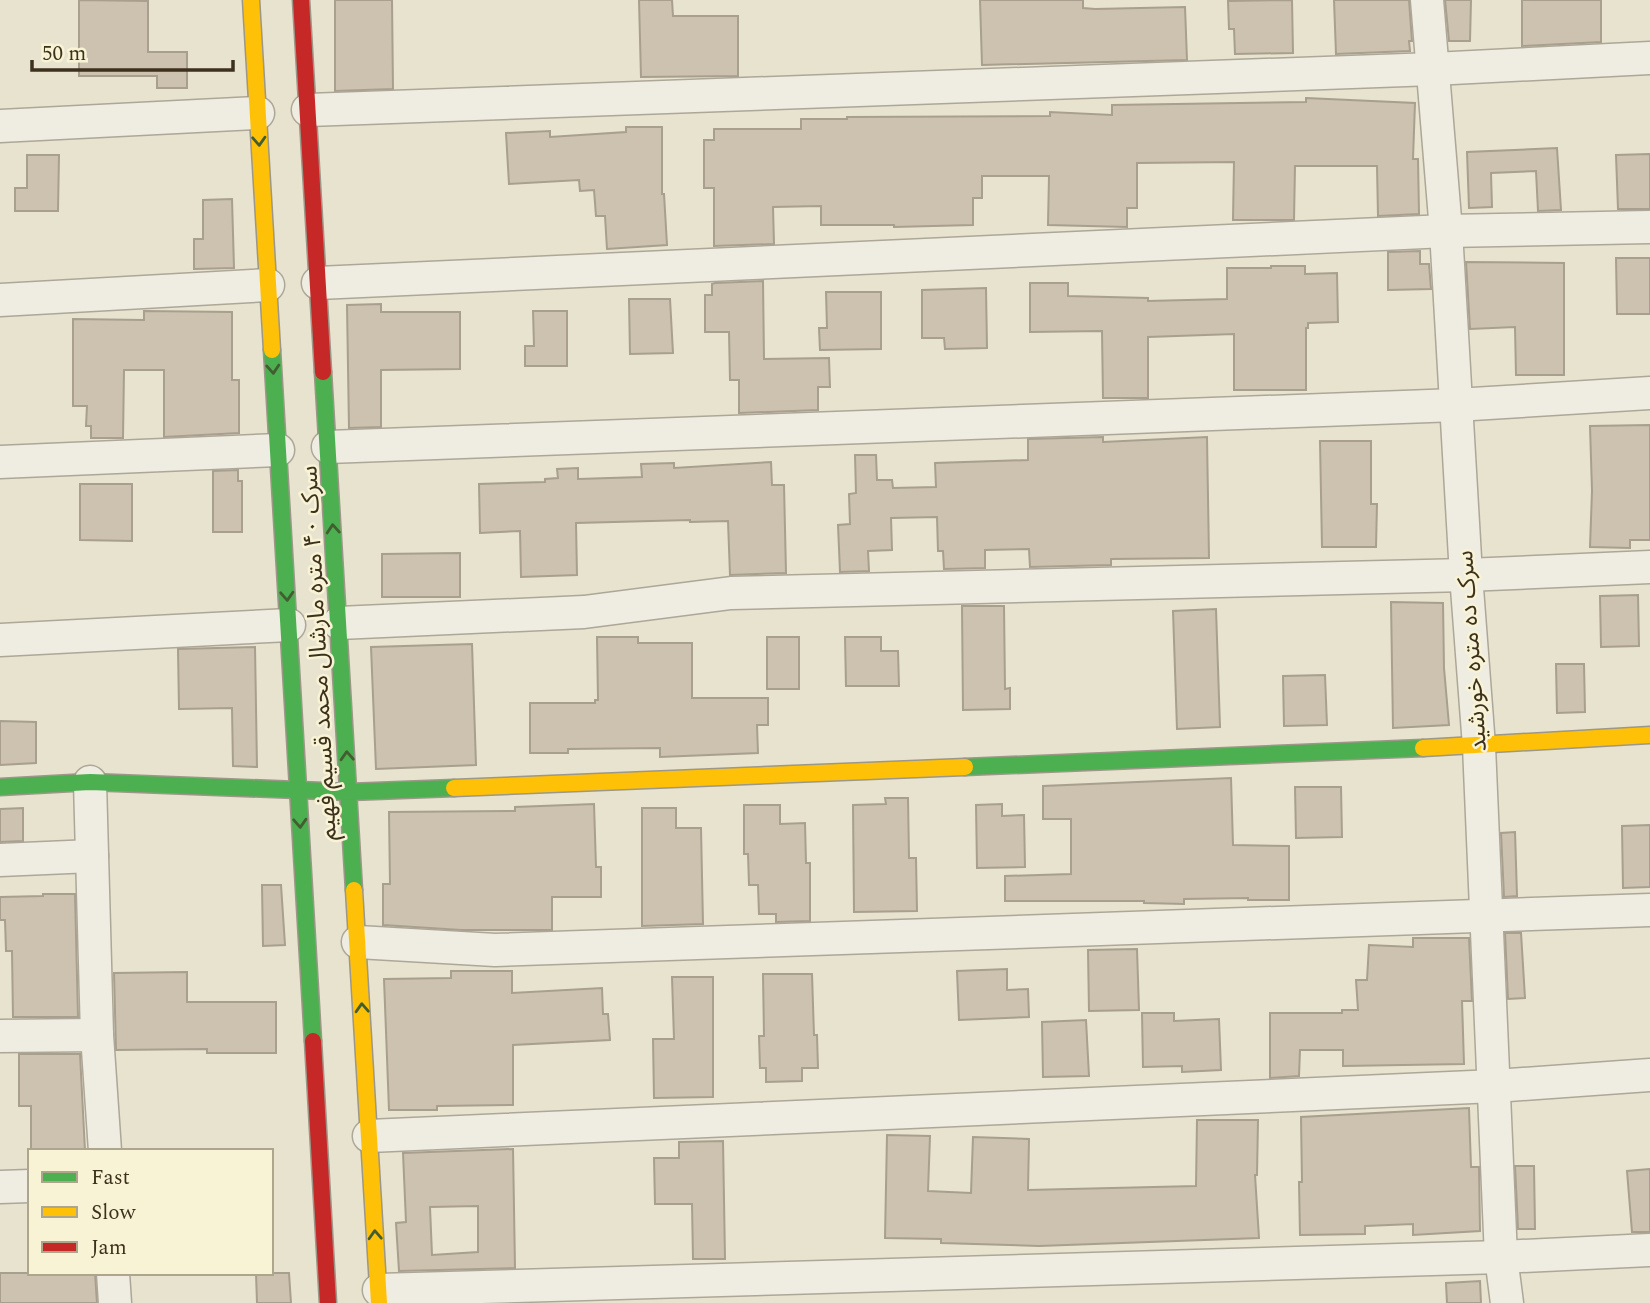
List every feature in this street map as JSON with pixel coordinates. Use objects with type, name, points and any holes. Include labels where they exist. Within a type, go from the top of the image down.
[{"type":"street","name":"سرک ۴۰ متره مارشال محمد قسیم فهیم","points":[[251,0],[328,1303]]},
{"type":"street","name":"سرک ۴۰ متره مارشال محمد قسیم فهیم","points":[[301,0],[379,1296]]},
{"type":"street","name":"سرک ده متره خورشید","points":[[1427,0],[1446,232],[1479,746],[1501,1257],[1507,1303]]},
{"type":"street","points":[[308,110],[1433,69],[1650,58]]},
{"type":"street","points":[[0,126],[258,113]]},
{"type":"street","points":[[318,283],[1446,232],[1650,227]]},
{"type":"street","points":[[0,300],[268,285]]},
{"type":"street","points":[[328,447],[1456,405],[1650,393]]},
{"type":"street","points":[[0,462],[278,450]]},
{"type":"street","points":[[339,623],[584,612],[731,593],[1466,575],[1650,567]]},
{"type":"street","points":[[0,640],[289,625]]},
{"type":"street","points":[[0,787],[90,782],[349,792],[1479,746],[1650,735]]},
{"type":"street","points":[[90,782],[97,1035],[104,1149]]},
{"type":"street","points":[[0,860],[92,856]]},
{"type":"street","points":[[358,942],[495,950],[1650,910]]},
{"type":"street","points":[[0,1036],[97,1035]]},
{"type":"street","points":[[369,1136],[1495,1086],[1650,1075]]},
{"type":"street","points":[[0,1187],[28,1186]]},
{"type":"street","points":[[379,1296],[1650,1250]]},
{"type":"street","points":[[113,1275],[115,1303]]},
{"type":"building","points":[[79,0],[148,1],[148,52],[187,52],[187,88],[157,88],[157,76],[79,76]]},
{"type":"building","points":[[335,0],[392,0],[393,89],[335,91]]},
{"type":"building","points":[[639,0],[672,0],[673,16],[738,16],[738,76],[641,77]]},
{"type":"building","points":[[980,0],[1083,0],[1083,8],[1095,9],[1185,7],[1187,60],[982,65]]},
{"type":"building","points":[[1292,0],[1293,53],[1235,54],[1234,29],[1229,29],[1228,1]]},
{"type":"building","points":[[1334,0],[1409,0],[1412,41],[1409,41],[1410,51],[1336,54]]},
{"type":"building","points":[[1445,0],[1471,0],[1470,41],[1449,41]]},
{"type":"building","points":[[1522,0],[1601,0],[1601,42],[1522,46]]},
{"type":"building","points":[[1306,98],[1415,103],[1413,159],[1418,159],[1419,214],[1378,216],[1377,166],[1295,166],[1294,220],[1233,220],[1234,162],[1137,163],[1137,208],[1127,208],[1127,227],[1048,225],[1049,176],[982,176],[982,198],[973,198],[973,225],[821,225],[821,206],[773,207],[774,244],[714,246],[714,188],[704,188],[704,140],[714,140],[714,129],[801,129],[801,119],[847,117],[1050,116],[1050,112],[1112,115],[1112,105],[1306,102]]},
{"type":"building","points":[[626,127],[662,127],[662,194],[667,245],[607,249],[605,216],[596,216],[594,190],[580,191],[579,180],[509,184],[506,133],[550,131],[550,137],[626,132]]},
{"type":"building","points":[[1557,148],[1561,210],[1538,211],[1536,171],[1491,173],[1492,207],[1469,208],[1467,152]]},
{"type":"building","points":[[1650,154],[1650,209],[1618,209],[1616,155]]},
{"type":"building","points":[[27,155],[59,155],[58,211],[15,211],[15,188],[27,188]]},
{"type":"building","points":[[232,199],[234,268],[194,269],[194,239],[203,239],[203,200]]},
{"type":"building","points":[[1420,251],[1420,264],[1429,264],[1431,289],[1388,290],[1388,252]]},
{"type":"building","points":[[1616,258],[1650,258],[1650,314],[1617,314]]},
{"type":"building","points":[[1466,262],[1564,263],[1564,375],[1516,375],[1515,327],[1470,329]]},
{"type":"building","points":[[1305,266],[1305,274],[1337,273],[1338,322],[1308,323],[1306,328],[1306,390],[1234,390],[1234,334],[1148,337],[1148,398],[1103,398],[1102,331],[1030,332],[1030,283],[1068,283],[1068,296],[1148,298],[1148,301],[1227,299],[1227,268]]},
{"type":"building","points":[[763,281],[764,359],[829,358],[830,387],[818,387],[818,410],[739,413],[739,380],[730,380],[729,332],[705,332],[705,295],[712,295],[712,284],[715,283]]},
{"type":"building","points":[[986,288],[987,348],[945,349],[944,338],[922,338],[922,290]]},
{"type":"building","points":[[826,292],[881,292],[881,349],[820,350],[819,328],[827,328]]},
{"type":"building","points":[[629,299],[670,299],[673,353],[630,354]]},
{"type":"building","points":[[381,304],[381,312],[460,312],[460,369],[381,370],[381,427],[349,428],[347,305]]},
{"type":"building","points":[[144,311],[232,312],[232,380],[239,380],[239,433],[164,437],[164,370],[124,370],[123,438],[91,438],[91,426],[86,426],[87,406],[73,406],[73,319],[144,320]]},
{"type":"building","points":[[533,311],[567,311],[567,366],[525,366],[525,346],[534,346]]},
{"type":"building","points":[[1650,425],[1650,540],[1630,540],[1630,548],[1590,547],[1590,426]]},
{"type":"building","points":[[1103,437],[1103,442],[1207,437],[1209,558],[1111,559],[1111,565],[1030,567],[1029,549],[985,550],[985,568],[944,569],[943,551],[938,551],[937,517],[891,518],[892,550],[868,551],[869,571],[840,572],[838,525],[850,524],[849,494],[856,493],[855,455],[876,455],[877,480],[892,480],[893,488],[936,487],[935,463],[1028,460],[1028,439]]},
{"type":"building","points":[[1320,441],[1371,441],[1371,504],[1377,504],[1376,547],[1322,547]]},
{"type":"building","points":[[771,462],[772,485],[784,485],[786,573],[730,575],[728,521],[576,523],[577,575],[521,577],[520,531],[480,533],[479,484],[545,482],[545,479],[558,478],[557,469],[578,468],[578,479],[642,477],[641,464],[674,463],[674,468]]},
{"type":"building","points":[[238,470],[238,481],[242,481],[242,532],[213,532],[213,471]]},
{"type":"building","points":[[80,484],[132,484],[132,541],[80,540]]},
{"type":"building","points":[[460,553],[460,597],[382,597],[382,554]]},
{"type":"building","points":[[1638,595],[1639,646],[1601,647],[1600,596]]},
{"type":"building","points":[[1391,602],[1443,603],[1444,668],[1449,725],[1393,728]]},
{"type":"building","points":[[962,606],[1004,606],[1005,689],[1010,688],[1010,709],[963,710]]},
{"type":"building","points":[[1216,609],[1220,727],[1177,729],[1173,611]]},
{"type":"building","points":[[597,637],[638,637],[638,643],[692,643],[692,698],[768,698],[768,725],[757,725],[758,753],[660,757],[660,748],[568,749],[568,753],[530,753],[530,703],[595,703],[595,700],[598,700]]},
{"type":"building","points":[[767,637],[799,637],[799,689],[767,689]]},
{"type":"building","points":[[845,637],[881,637],[881,651],[898,651],[899,686],[846,686]]},
{"type":"building","points":[[472,644],[476,765],[376,769],[371,647]]},
{"type":"building","points":[[255,647],[257,767],[233,766],[232,708],[179,709],[178,649]]},
{"type":"building","points":[[1556,664],[1584,664],[1585,712],[1557,713]]},
{"type":"building","points":[[1325,675],[1327,725],[1284,726],[1283,676]]},
{"type":"building","points":[[0,721],[36,722],[36,763],[0,765]]},
{"type":"building","points":[[1231,778],[1233,845],[1289,846],[1289,900],[1184,899],[1184,904],[1144,901],[1005,901],[1005,876],[1071,874],[1071,819],[1043,819],[1043,786]]},
{"type":"building","points":[[1295,787],[1341,787],[1342,837],[1296,838]]},
{"type":"building","points":[[885,798],[908,798],[909,858],[916,858],[917,911],[854,912],[853,805],[886,804]]},
{"type":"building","points":[[594,804],[596,867],[601,867],[601,897],[552,897],[552,930],[461,930],[383,925],[383,884],[390,884],[389,812],[515,811],[515,807]]},
{"type":"building","points":[[1002,804],[1002,816],[1024,815],[1025,867],[977,868],[976,805]]},
{"type":"building","points":[[744,805],[780,805],[780,824],[805,823],[806,863],[810,863],[810,921],[776,922],[776,914],[759,914],[758,885],[749,885],[748,854],[744,854]]},
{"type":"building","points":[[23,808],[23,841],[0,842],[0,809]]},
{"type":"building","points":[[642,808],[676,808],[676,828],[701,828],[703,924],[642,926]]},
{"type":"building","points":[[1650,825],[1650,887],[1623,888],[1622,826]]},
{"type":"building","points":[[1515,832],[1517,896],[1504,897],[1501,833]]},
{"type":"building","points":[[262,885],[281,885],[285,945],[263,946]]},
{"type":"building","points":[[75,894],[78,1017],[13,1017],[12,951],[6,951],[5,920],[0,920],[0,897]]},
{"type":"building","points":[[1505,933],[1521,933],[1525,998],[1508,999]]},
{"type":"building","points":[[1413,938],[1469,938],[1472,1001],[1462,1001],[1464,1064],[1343,1066],[1343,1050],[1300,1050],[1299,1076],[1270,1078],[1270,1013],[1342,1013],[1342,1010],[1358,1010],[1356,980],[1367,980],[1369,945],[1413,947]]},
{"type":"building","points":[[1137,949],[1139,1010],[1089,1011],[1088,950]]},
{"type":"building","points":[[1007,969],[1007,990],[1028,989],[1029,1017],[959,1020],[957,971]]},
{"type":"building","points":[[451,971],[512,971],[512,993],[602,988],[603,1014],[608,1014],[610,1040],[513,1045],[513,1105],[389,1110],[384,979],[451,978]]},
{"type":"building","points":[[187,972],[187,1002],[276,1002],[276,1053],[207,1053],[207,1049],[116,1050],[114,973]]},
{"type":"building","points":[[763,974],[812,974],[818,1068],[802,1068],[802,1081],[766,1082],[766,1068],[760,1068],[759,1036],[764,1036]]},
{"type":"building","points":[[672,977],[713,977],[713,1097],[654,1098],[653,1039],[674,1039]]},
{"type":"building","points":[[1142,1013],[1174,1013],[1174,1021],[1219,1019],[1221,1070],[1182,1072],[1182,1066],[1143,1067]]},
{"type":"building","points":[[1086,1020],[1089,1076],[1043,1077],[1042,1022]]},
{"type":"building","points":[[19,1054],[80,1054],[85,1149],[31,1149],[31,1106],[19,1106]]},
{"type":"building","points":[[1469,1108],[1471,1167],[1479,1167],[1480,1231],[1413,1235],[1413,1224],[1365,1226],[1365,1234],[1300,1235],[1301,1117]]},
{"type":"building","points":[[1197,1120],[1258,1120],[1255,1175],[1259,1238],[1039,1246],[885,1238],[887,1135],[930,1136],[928,1191],[971,1193],[973,1137],[1029,1139],[1028,1190],[1196,1186]]},
{"type":"building","points":[[723,1141],[725,1259],[693,1259],[692,1204],[655,1204],[654,1158],[679,1158],[679,1142]]},
{"type":"building","points":[[513,1149],[515,1268],[399,1271],[396,1223],[406,1222],[403,1153]],"holes":[[[478,1206],[478,1252],[432,1255],[430,1207]]]},
{"type":"building","points":[[1515,1166],[1534,1166],[1535,1229],[1518,1229]]},
{"type":"building","points":[[1650,1169],[1650,1232],[1632,1232],[1627,1171]]},
{"type":"building","points":[[0,1273],[95,1275],[97,1303],[0,1303]]},
{"type":"building","points":[[289,1273],[291,1303],[257,1303],[256,1275]]},
{"type":"building","points":[[1480,1281],[1481,1303],[1447,1303],[1446,1283]]},
{"type":"traffic: fast","points":[[272,350],[313,1041]]},
{"type":"traffic: fast","points":[[323,372],[354,890]]},
{"type":"traffic: fast","points":[[965,767],[1423,748]]},
{"type":"traffic: fast","points":[[0,787],[90,782],[349,792],[454,788]]},
{"type":"traffic: slow","points":[[251,0],[272,350]]},
{"type":"traffic: slow","points":[[1423,748],[1650,735]]},
{"type":"traffic: slow","points":[[454,788],[965,767]]},
{"type":"traffic: slow","points":[[354,890],[379,1303]]},
{"type":"traffic: jam","points":[[301,0],[323,372]]},
{"type":"traffic: jam","points":[[313,1041],[328,1303]]}]
